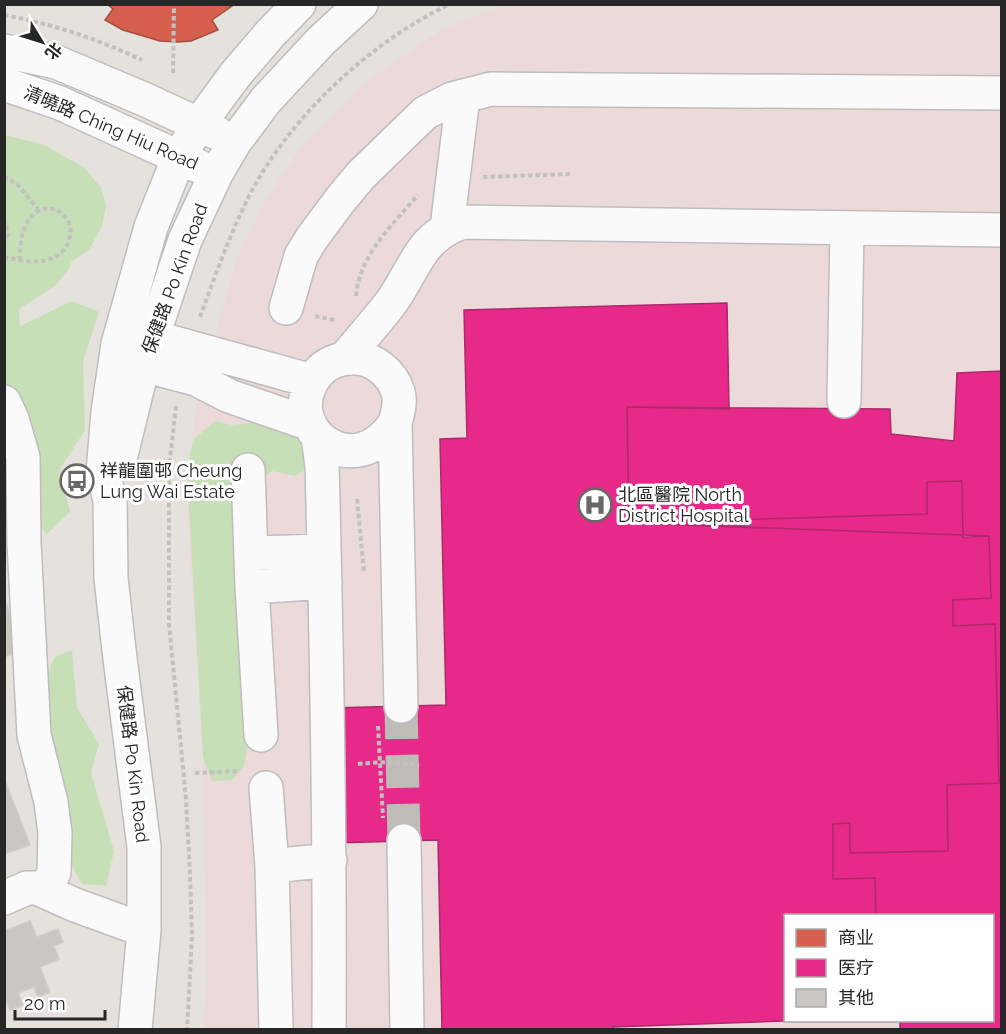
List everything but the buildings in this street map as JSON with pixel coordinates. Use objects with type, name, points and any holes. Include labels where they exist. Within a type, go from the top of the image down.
[{"type":"street","name":"保健路 Po Kin Road","points":[[135,1029],[144,930],[144,847],[118,650],[111,578],[110,500],[103,473],[108,412],[118,344],[151,227],[179,157],[199,124],[235,75],[299,4]]},
{"type":"street","name":"保健路 Po Kin Road","points":[[110,500],[148,351],[185,240],[216,174],[234,143],[280,85],[321,41],[361,4]]},
{"type":"street","name":"清曉路 Ching Hiu Road","points":[[4,51],[56,62],[146,99],[234,143]]},
{"type":"street","name":"清曉路 Ching Hiu Road","points":[[4,84],[60,104],[216,174]]},
{"type":"street","points":[[286,308],[301,256],[341,199],[361,175],[425,113],[452,99],[491,89],[1002,93]]},
{"type":"street","points":[[447,228],[463,96]]},
{"type":"street","points":[[345,358],[391,302],[431,239],[447,228],[463,222],[1002,230]]},
{"type":"street","points":[[844,401],[847,228]]},
{"type":"street","points":[[379,366],[391,302]]},
{"type":"street","points":[[118,344],[135,336],[148,351],[196,379],[229,396],[314,430],[330,446],[345,451],[360,451],[375,446],[387,436],[395,423]]},
{"type":"street","points":[[148,351],[312,381]]},
{"type":"street","points":[[329,1029],[330,860],[322,466],[314,430],[306,409],[306,395],[312,381],[321,370],[332,362],[345,358],[357,357],[379,366],[391,377],[398,392],[399,408],[395,423],[389,710]]},
{"type":"street","points":[[133,406],[152,397],[167,395],[201,398],[229,396]]},
{"type":"street","points":[[4,402],[12,419],[23,457],[24,534],[34,735],[51,802],[55,833],[54,872],[46,891]]},
{"type":"street","points":[[249,470],[252,587],[261,735]]},
{"type":"street","points":[[251,554],[325,567]]},
{"type":"street","points":[[252,587],[325,567]]},
{"type":"street","points":[[267,788],[272,866],[276,1029]]},
{"type":"street","points":[[393,830],[407,1029]]},
{"type":"street","points":[[272,866],[330,860]]},
{"type":"street","points":[[4,898],[27,888],[46,891],[75,905],[144,930]]},
{"type":"path","points":[[173,73],[174,4]]},
{"type":"path","points":[[201,314],[250,194],[272,159],[297,126],[322,97],[369,56],[393,37],[450,4]]},
{"type":"path","points":[[4,176],[19,186],[38,209]]},
{"type":"path","points":[[4,257],[20,261],[47,261],[62,253],[71,241],[73,228],[65,216],[56,210],[42,208],[30,216],[22,232],[20,261]]},
{"type":"path","points":[[4,219],[8,234],[4,243]]},
{"type":"path","points":[[4,340],[4,346]]},
{"type":"path","points":[[175,422],[169,468],[169,624],[186,799],[190,873],[192,937],[187,1029]]},
{"type":"path","points":[[355,495],[364,574]]},
{"type":"path","points":[[389,710],[393,830]]},
{"type":"shaded area","name":"北區醫院 North District Hospital","points":[[516,4],[1001,5],[1001,1029],[203,1030],[207,983],[203,757],[189,539],[187,471],[196,408],[235,264],[262,207],[299,150],[366,82],[441,30],[492,9]]},
{"type":"green space","points":[[5,135],[42,144],[85,168],[101,188],[106,205],[102,226],[89,250],[72,261],[56,285],[19,309],[20,326],[72,301],[99,312],[83,361],[85,430],[60,469],[70,512],[47,534],[35,523],[24,543],[5,526],[5,466],[22,431],[5,384],[4,259],[7,253],[4,253]]},
{"type":"green space","points":[[215,421],[232,425],[257,422],[301,431],[308,467],[296,476],[272,471],[262,480],[248,743],[244,766],[232,780],[212,781],[203,757],[187,471],[193,440]]},
{"type":"green space","points":[[72,650],[77,708],[99,744],[91,773],[114,851],[106,886],[82,884],[67,857],[51,776],[43,683],[55,657]]},
{"type":"tunnel","points":[[401,706],[404,841]]},
{"type":"place","name":"祥龍圍邨 Cheung Lung Wai Estate","points":[[77,481]]},
{"type":"place","name":"北區醫院 North District Hospital","points":[[595,505]]}]
